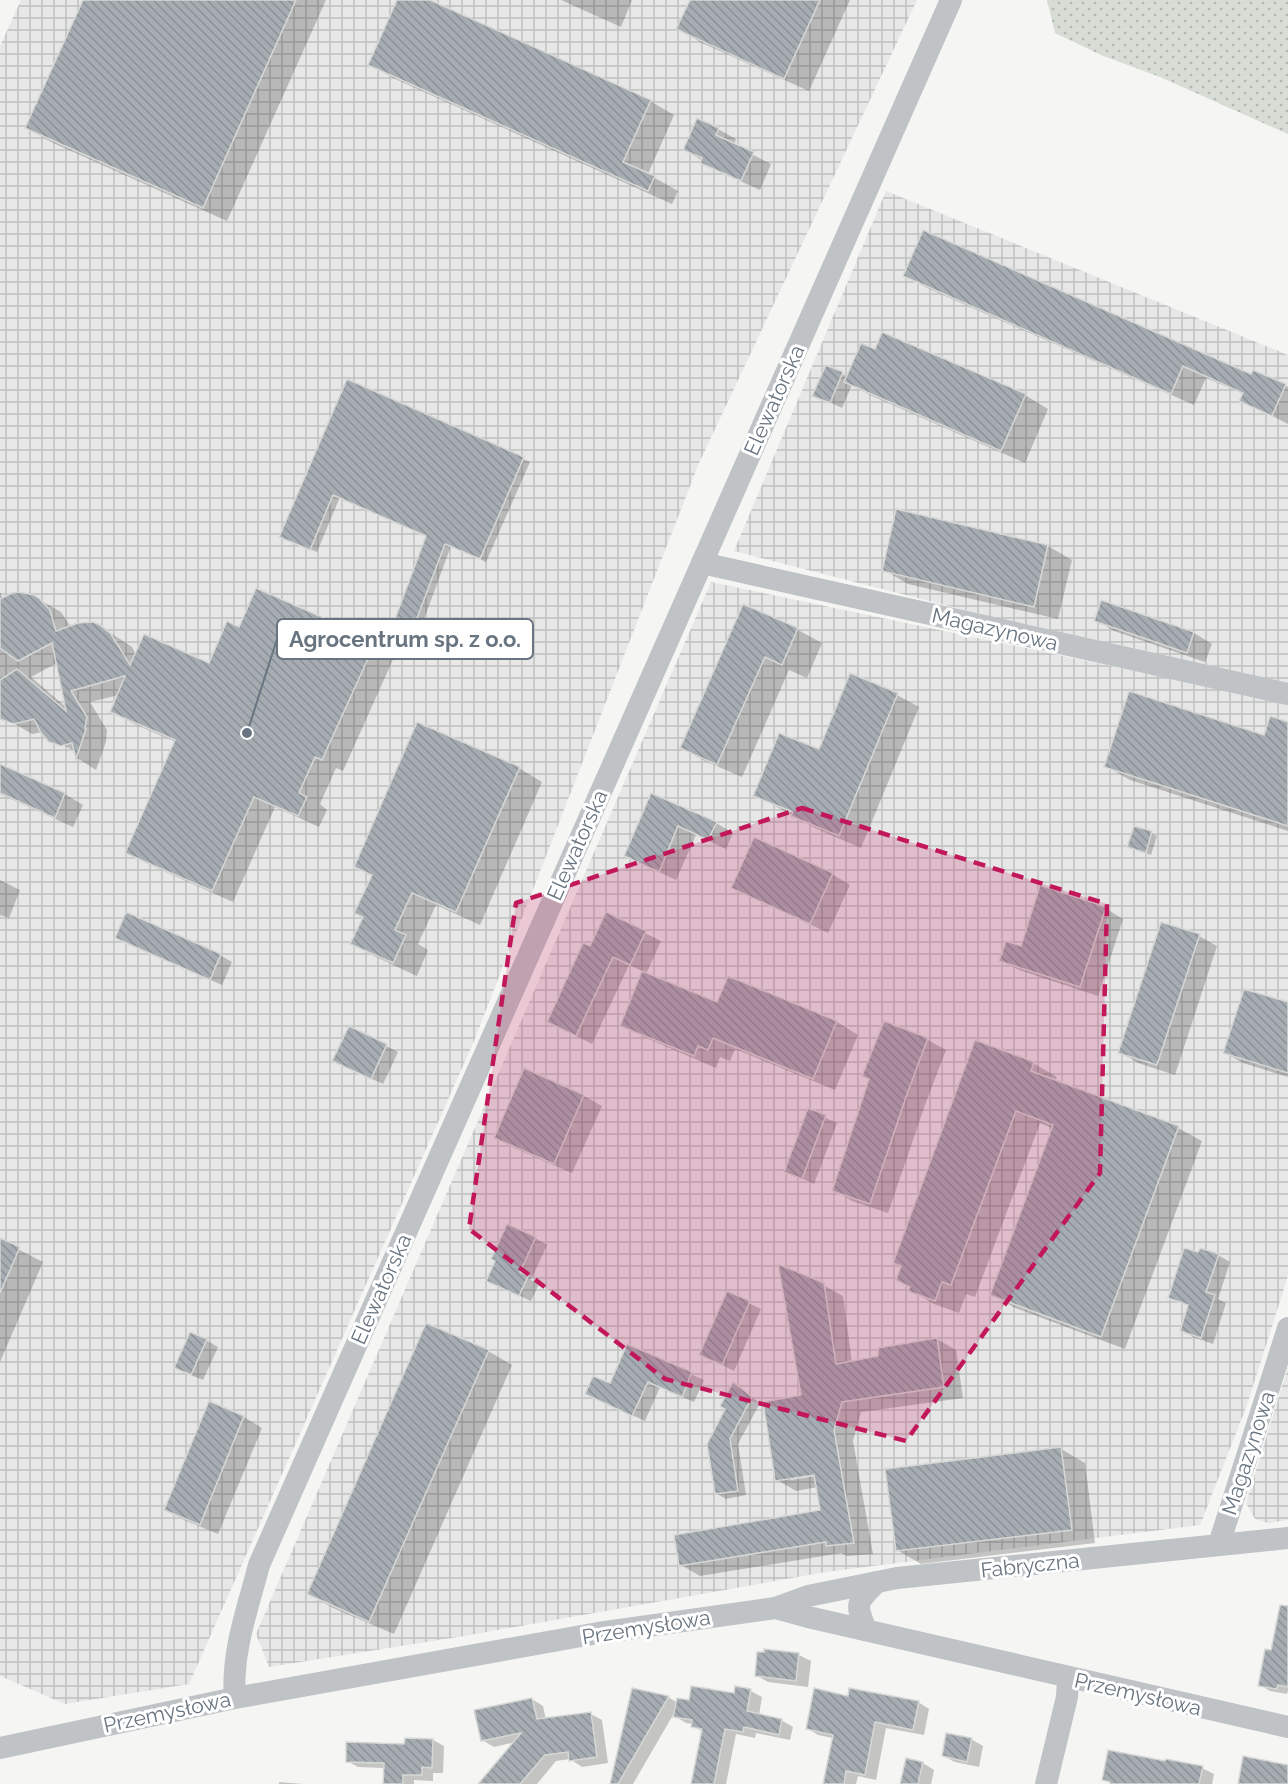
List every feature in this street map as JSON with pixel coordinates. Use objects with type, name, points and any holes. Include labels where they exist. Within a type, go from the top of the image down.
[{"type":"street","name":"Elewatorska","points":[[235,1698],[234,1662],[259,1565],[951,0]]},
{"type":"street","name":"Magazynowa","points":[[702,563],[1288,694]]},
{"type":"street","name":"Magazynowa","points":[[1219,1544],[1288,1328]]},
{"type":"street","name":"Fabryczna","points":[[775,1608],[807,1596],[897,1578],[1288,1538]]},
{"type":"street","points":[[866,1630],[858,1610],[861,1598],[878,1582]]},
{"type":"street","name":"Przemysłowa","points":[[0,1748],[235,1698],[598,1633],[775,1608],[1068,1678],[1288,1727]]},
{"type":"street","points":[[1046,1784],[1067,1697],[1068,1678]]},
{"type":"highlighted area","points":[[802,808],[1107,904],[1100,1173],[906,1441],[665,1379],[469,1229],[516,903]]},
{"type":"shaded area","points":[[21,0],[917,0],[699,463],[474,1041],[189,1684],[65,1704],[0,1676],[0,46]]},
{"type":"shaded area","points":[[1047,0],[1288,0],[1288,134],[1160,77],[1101,55],[1055,33]]},
{"type":"shaded area","points":[[886,191],[1288,355],[1288,693],[734,551]]},
{"type":"shaded area","points":[[711,582],[1288,703],[1288,1276],[1247,1405],[1200,1525],[826,1572],[464,1636],[269,1667],[256,1634]]},
{"type":"shaded area","points":[[1288,1367],[1288,1520],[1268,1523],[1255,1519],[1246,1503]]},
{"type":"building","points":[[83,0],[296,0],[203,208],[25,128]]},
{"type":"building","points":[[397,0],[430,0],[651,100],[623,162],[655,176],[648,191],[368,65]]},
{"type":"building","points":[[690,0],[820,0],[784,79],[676,29]]},
{"type":"building","points":[[697,118],[719,128],[716,135],[754,152],[741,181],[700,163],[702,158],[683,150]]},
{"type":"building","points":[[923,230],[1251,374],[1253,370],[1286,384],[1272,416],[1239,401],[1243,393],[1183,366],[1171,394],[903,276]]},
{"type":"building","points":[[882,332],[1026,394],[1001,451],[844,382],[861,343],[875,349]]},
{"type":"building","points":[[826,365],[843,372],[830,403],[812,396]]},
{"type":"building","points":[[347,379],[524,457],[480,559],[445,544],[402,658],[383,651],[426,536],[333,495],[310,550],[279,537]]},
{"type":"building","points":[[896,509],[1048,545],[1034,607],[882,571]]},
{"type":"building","points":[[256,588],[376,641],[322,760],[315,757],[299,793],[307,797],[298,816],[254,797],[212,891],[125,853],[175,740],[110,712],[125,676],[71,691],[87,717],[86,729],[76,759],[72,743],[61,746],[49,742],[34,719],[14,724],[0,719],[0,680],[17,669],[66,711],[52,643],[18,661],[0,648],[0,599],[19,592],[34,595],[50,610],[56,631],[78,623],[93,622],[100,625],[111,634],[130,665],[144,634],[209,663],[227,621],[239,627]]},
{"type":"building","points":[[1101,600],[1194,632],[1187,653],[1094,621]]},
{"type":"building","points":[[743,604],[798,628],[782,665],[765,657],[717,765],[680,748]]},
{"type":"building","points":[[850,673],[898,693],[839,836],[791,816],[793,812],[753,796],[779,733],[819,749]]},
{"type":"building","points":[[1129,691],[1264,735],[1270,716],[1288,722],[1288,826],[1104,767]]},
{"type":"building","points":[[417,722],[520,767],[456,912],[412,893],[395,930],[406,935],[393,963],[350,944],[363,917],[354,913],[372,875],[354,867]]},
{"type":"building","points":[[0,764],[65,793],[55,818],[0,793]]},
{"type":"building","points":[[651,793],[717,822],[708,840],[678,826],[659,872],[624,856]]},
{"type":"building","points":[[1134,826],[1152,831],[1146,853],[1127,847]]},
{"type":"building","points":[[754,837],[833,873],[810,924],[731,888]]},
{"type":"building","points":[[1040,885],[1106,907],[1080,987],[999,961],[1006,941],[1021,946]]},
{"type":"building","points":[[126,912],[221,954],[210,980],[115,938]]},
{"type":"building","points":[[606,912],[646,931],[630,965],[613,957],[576,1036],[547,1022],[583,943],[590,946]]},
{"type":"building","points":[[1161,922],[1200,934],[1157,1065],[1118,1053]]},
{"type":"building","points":[[642,971],[717,1002],[728,976],[837,1021],[813,1079],[713,1038],[708,1050],[698,1046],[694,1056],[620,1026]]},
{"type":"building","points":[[1244,989],[1288,1002],[1288,1073],[1223,1053]]},
{"type":"building","points":[[884,1021],[928,1038],[870,1204],[832,1191],[869,1079],[862,1076]]},
{"type":"building","points":[[349,1026],[387,1044],[371,1079],[332,1061]]},
{"type":"building","points":[[975,1040],[1034,1062],[1031,1071],[1179,1126],[1101,1337],[990,1295],[1053,1125],[1016,1111],[951,1285],[942,1282],[935,1301],[908,1291],[910,1287],[896,1280],[901,1266],[893,1263]]},
{"type":"building","points":[[524,1068],[584,1095],[554,1164],[494,1138]]},
{"type":"building","points":[[808,1108],[826,1115],[802,1179],[784,1172]]},
{"type":"building","points":[[507,1224],[536,1237],[520,1272],[528,1276],[519,1296],[486,1281],[495,1261],[491,1259]]},
{"type":"building","points":[[0,1238],[20,1247],[0,1293]]},
{"type":"building","points":[[1184,1248],[1198,1252],[1200,1248],[1219,1254],[1206,1292],[1215,1295],[1201,1338],[1180,1331],[1188,1305],[1168,1298]]},
{"type":"building","points":[[778,1264],[824,1283],[836,1364],[878,1356],[878,1348],[937,1338],[944,1387],[842,1402],[834,1430],[854,1543],[826,1546],[826,1542],[679,1566],[674,1535],[820,1510],[814,1475],[775,1481],[763,1402],[801,1395]]},
{"type":"building","points":[[727,1291],[750,1301],[722,1365],[699,1355]]},
{"type":"building","points":[[426,1323],[489,1350],[369,1622],[307,1594]]},
{"type":"building","points":[[190,1332],[207,1339],[191,1375],[174,1368]]},
{"type":"building","points":[[627,1344],[692,1372],[682,1397],[648,1382],[632,1416],[585,1394],[593,1376],[610,1383]]},
{"type":"building","points":[[733,1382],[752,1397],[730,1439],[738,1491],[715,1494],[707,1444],[725,1409],[720,1406]]},
{"type":"building","points":[[209,1401],[244,1416],[200,1525],[164,1510]]},
{"type":"building","points":[[1061,1447],[1072,1530],[896,1551],[885,1469]]},
{"type":"building","points":[[1280,1605],[1288,1606],[1288,1687],[1278,1685],[1277,1689],[1258,1686],[1265,1649],[1271,1650]]},
{"type":"building","points":[[764,1649],[799,1653],[796,1681],[755,1676],[757,1652],[764,1652]]},
{"type":"building","points":[[691,1686],[734,1693],[735,1686],[751,1689],[747,1711],[782,1719],[779,1735],[744,1727],[743,1732],[725,1729],[714,1784],[691,1784],[702,1729],[691,1727],[692,1720],[673,1717],[677,1698],[689,1700]]},
{"type":"building","points":[[632,1688],[669,1696],[618,1784],[610,1784]]},
{"type":"building","points":[[814,1688],[848,1696],[849,1688],[919,1701],[913,1730],[875,1722],[865,1775],[846,1771],[844,1784],[823,1784],[833,1735],[806,1729]]},
{"type":"building","points":[[532,1698],[537,1719],[591,1712],[597,1757],[569,1761],[568,1752],[545,1755],[520,1784],[478,1784],[521,1733],[481,1741],[474,1710]]},
{"type":"building","points":[[946,1733],[972,1738],[967,1762],[942,1756]]},
{"type":"building","points":[[405,1738],[433,1739],[432,1768],[422,1767],[422,1775],[403,1775],[403,1784],[383,1784],[384,1763],[346,1762],[346,1742],[404,1744]]},
{"type":"building","points":[[1108,1750],[1203,1766],[1199,1784],[1110,1784],[1102,1780]]},
{"type":"building","points":[[1243,1756],[1288,1765],[1288,1784],[1238,1784]]},
{"type":"building","points":[[906,1758],[923,1762],[918,1784],[900,1784]]},
{"type":"place","name":"Agrocentrum sp. z o.o.","points":[[247,733]]}]
